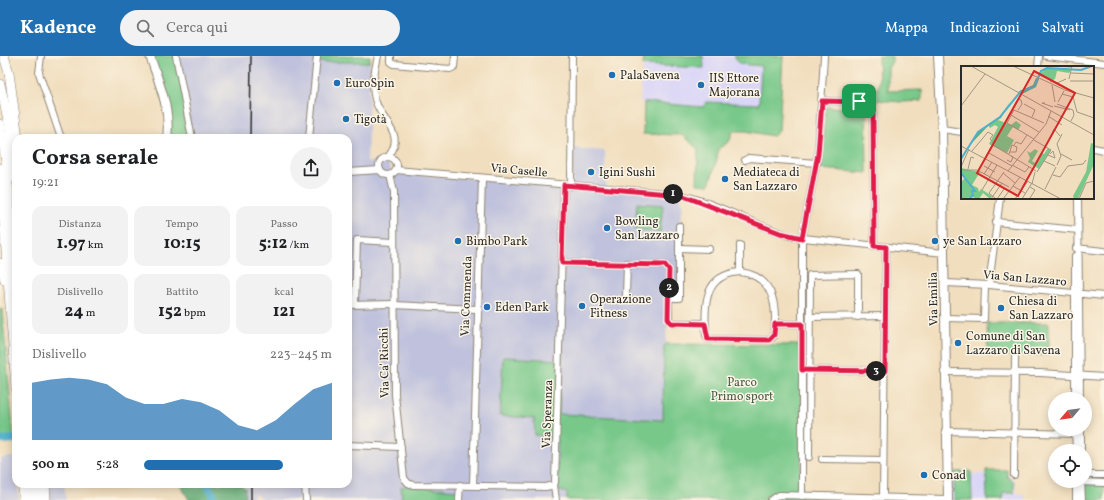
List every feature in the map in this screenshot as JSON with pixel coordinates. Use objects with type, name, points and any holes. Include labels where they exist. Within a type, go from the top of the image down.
[{"type":"highway","points":[[4,56],[8,73],[12,106]]},
{"type":"highway","points":[[0,59],[17,134]]},
{"type":"highway","points":[[0,84],[9,124],[12,148]]},
{"type":"highway","points":[[0,124],[8,180],[12,234]]},
{"type":"highway","points":[[0,168],[12,329]]},
{"type":"highway","points":[[0,263],[4,278],[7,302],[11,314]]},
{"type":"highway","points":[[23,488],[24,500]]},
{"type":"highway","points":[[30,488],[31,500]]},
{"type":"highway","points":[[38,488],[39,500]]},
{"type":"highway","points":[[45,488],[46,500]]},
{"type":"main road","points":[[150,56],[168,110],[169,123],[168,134]]},
{"type":"main road","name":"Via Emilia","points":[[938,56],[942,129],[945,318],[944,372],[947,499]]},
{"type":"main road","name":"Via Emilia","points":[[941,98],[944,89],[943,56]]},
{"type":"street","points":[[41,56],[40,73],[60,134]]},
{"type":"street","points":[[176,56],[191,134]]},
{"type":"street","points":[[309,134],[317,56]]},
{"type":"street","points":[[373,56],[375,64],[374,94],[379,111],[395,136],[396,144],[394,150],[388,157],[381,160],[380,170]]},
{"type":"street","points":[[375,64],[378,56]]},
{"type":"street","points":[[391,56],[392,62],[397,65],[450,69],[454,67],[455,57]]},
{"type":"street","points":[[571,186],[572,56]]},
{"type":"street","points":[[802,496],[802,238],[817,163],[824,56]]},
{"type":"street","points":[[1038,66],[1039,56]]},
{"type":"street","points":[[1046,56],[1104,63]]},
{"type":"street","points":[[822,101],[862,102],[869,105],[873,111],[874,246]]},
{"type":"street","points":[[942,129],[961,132]]},
{"type":"street","points":[[1094,148],[1104,150]]},
{"type":"street","points":[[352,172],[380,170],[385,174],[390,175],[396,170],[394,150]]},
{"type":"street","points":[[388,157],[395,162]]},
{"type":"street","points":[[745,160],[749,158],[817,163]]},
{"type":"street","name":"Via Caselle","points":[[396,170],[681,195],[780,233],[802,238],[944,253]]},
{"type":"street","name":"Via Ca' Ricchi","points":[[390,175],[394,192],[395,395],[404,476],[406,482],[413,485],[460,485]]},
{"type":"street","name":"Via Commenda","points":[[472,485],[476,309],[482,178]]},
{"type":"street","name":"Via Speranza","points":[[556,500],[554,485],[557,469],[564,185]]},
{"type":"street","points":[[945,318],[984,319],[987,285],[1000,199]]},
{"type":"street","points":[[1075,199],[1077,230]]},
{"type":"street","points":[[1076,392],[1077,374],[1078,199]]},
{"type":"street","points":[[996,222],[1077,230]]},
{"type":"street","points":[[669,298],[679,298],[679,226]]},
{"type":"street","points":[[352,294],[357,240],[394,242]]},
{"type":"street","points":[[740,245],[740,272]]},
{"type":"street","points":[[883,497],[886,247]]},
{"type":"street","points":[[679,248],[709,249]]},
{"type":"street","points":[[1077,248],[1104,251]]},
{"type":"street","points":[[562,263],[662,264],[667,267],[669,298],[668,319],[671,323],[705,324]]},
{"type":"street","points":[[626,296],[627,264]]},
{"type":"street","points":[[740,272],[756,276],[770,289],[774,302],[774,337],[769,340],[709,340],[706,335],[705,303],[710,288],[720,278],[730,273],[740,272]]},
{"type":"street","points":[[810,457],[810,274],[858,274],[858,317]]},
{"type":"street","name":"Via San Lazzaro","points":[[944,283],[987,285],[1104,296]]},
{"type":"street","points":[[352,305],[394,304],[476,309]]},
{"type":"street","points":[[810,317],[885,316]]},
{"type":"street","points":[[775,324],[802,324]]},
{"type":"street","points":[[1014,475],[1015,356]]},
{"type":"street","points":[[802,370],[885,371]]},
{"type":"street","points":[[944,372],[1077,374],[1104,377]]},
{"type":"street","points":[[1077,374],[1079,392]]},
{"type":"street","points":[[945,431],[1048,432]]},
{"type":"street","points":[[352,446],[401,447]]},
{"type":"street","points":[[822,459],[883,460]]},
{"type":"street","points":[[1092,476],[1104,475]]},
{"type":"street","points":[[1092,482],[1104,483]]},
{"type":"street","points":[[459,500],[460,485],[546,487],[554,485]]},
{"type":"street","points":[[305,488],[306,500]]},
{"type":"street","points":[[1076,500],[1078,488]]},
{"type":"street","points":[[1080,488],[1082,500]]},
{"type":"street","points":[[771,500],[779,495],[837,498],[883,497],[947,499]]},
{"type":"shaded area","points":[[173,56],[317,56],[329,62],[370,62],[367,163],[385,158],[392,172],[573,187],[572,148],[605,151],[606,187],[680,195],[683,206],[679,228],[679,302],[667,303],[665,420],[559,414],[534,418],[558,439],[568,493],[567,500],[263,500],[254,494],[253,500],[245,500],[245,488],[352,488],[352,134],[189,134]]},
{"type":"shaded area","name":"IIS Ettore Majorana","points":[[703,56],[734,56],[740,64],[761,66],[759,104],[706,102],[703,107],[640,102],[643,65],[703,68]]},
{"type":"shaded area","points":[[12,457],[12,488],[18,488],[19,500],[0,500],[0,459]]},
{"type":"shaded area","points":[[949,473],[1008,475],[1015,481],[1016,493],[1022,494],[1026,500],[950,500]]},
{"type":"shaded area","points":[[49,488],[64,488],[66,500],[50,500]]},
{"type":"green space","points":[[150,56],[176,56],[191,134],[168,134],[169,123]]},
{"type":"green space","points":[[317,56],[370,56],[370,62],[327,63],[316,61]]},
{"type":"green space","points":[[644,56],[703,56],[704,68],[643,65]]},
{"type":"green space","points":[[734,56],[783,56],[779,131],[773,136],[746,131],[733,131],[729,142],[718,149],[717,159],[709,185],[697,184],[698,149],[682,135],[643,134],[644,102],[703,107],[706,102],[759,104],[761,66],[740,64]]},
{"type":"green space","points":[[878,56],[892,56],[892,62],[888,68],[888,91],[922,90],[922,101],[901,102],[876,100],[876,111],[862,99],[863,96],[859,96],[859,92],[879,88]]},
{"type":"green space","points":[[826,107],[866,109],[867,173],[821,169]]},
{"type":"green space","points":[[637,203],[663,205],[660,232],[635,229]]},
{"type":"green space","points":[[0,309],[2,309],[12,417],[12,439],[0,440]]},
{"type":"green space","points":[[987,323],[1049,323],[1049,355],[988,356]]},
{"type":"green space","name":"Parco Primo sport","points":[[666,344],[803,345],[801,497],[814,498],[814,500],[567,500],[567,493],[557,490],[558,439],[535,435],[534,418],[500,416],[503,357],[560,360],[559,414],[663,420],[664,346]]},
{"type":"green space","points":[[986,470],[1007,470],[1007,477],[1014,482],[1014,493],[1003,493],[1003,500],[987,500]]},
{"type":"green space","points":[[971,471],[972,500],[954,500],[954,472]]},
{"type":"green space","points":[[1092,484],[1104,484],[1104,500],[1082,500],[1081,488],[1092,488]]},
{"type":"green space","points":[[408,486],[458,490],[457,500],[402,500],[401,487]]},
{"type":"green space","points":[[182,488],[245,488],[245,500],[189,500]]},
{"type":"waterway","points":[[0,440],[12,439]]},
{"type":"waterway","points":[[209,488],[216,500]]},
{"type":"railway","points":[[250,134],[251,56]]},
{"type":"railway","points":[[251,488],[251,500]]},
{"type":"place","name":"PalaSavena","points":[[612,75]]},
{"type":"place","name":"EuroSpin","points":[[337,83]]},
{"type":"place","name":"IIS Ettore Majorana","points":[[701,85]]},
{"type":"place","name":"Tigotà","points":[[346,119]]},
{"type":"place","name":"Igini Sushi","points":[[591,172]]},
{"type":"place","name":"Mediateca di San Lazzaro","points":[[725,179]]},
{"type":"place","name":"Bowling San Lazzaro","points":[[607,228]]},
{"type":"place","name":"Bimbo Park","points":[[458,241]]},
{"type":"place","name":"ye San Lazzaro","points":[[935,241]]},
{"type":"place","name":"Operazione Fitness","points":[[582,306]]},
{"type":"place","name":"Eden Park","points":[[487,307]]},
{"type":"place","name":"Chiesa di San Lazzaro","points":[[1001,308]]},
{"type":"place","name":"Comune di San Lazzaro di Savena","points":[[958,343]]},
{"type":"place","name":"Conad","points":[[924,475]]},
{"type":"route","points":[[822,101],[859,101],[865,102],[873,111],[874,246],[886,247],[885,371],[802,370],[802,324],[775,324],[774,335],[769,340],[709,340],[706,337],[705,324],[671,323],[668,319],[669,270],[665,265],[562,263],[564,185],[681,195],[768,229],[802,238],[818,154],[822,101]]}]
